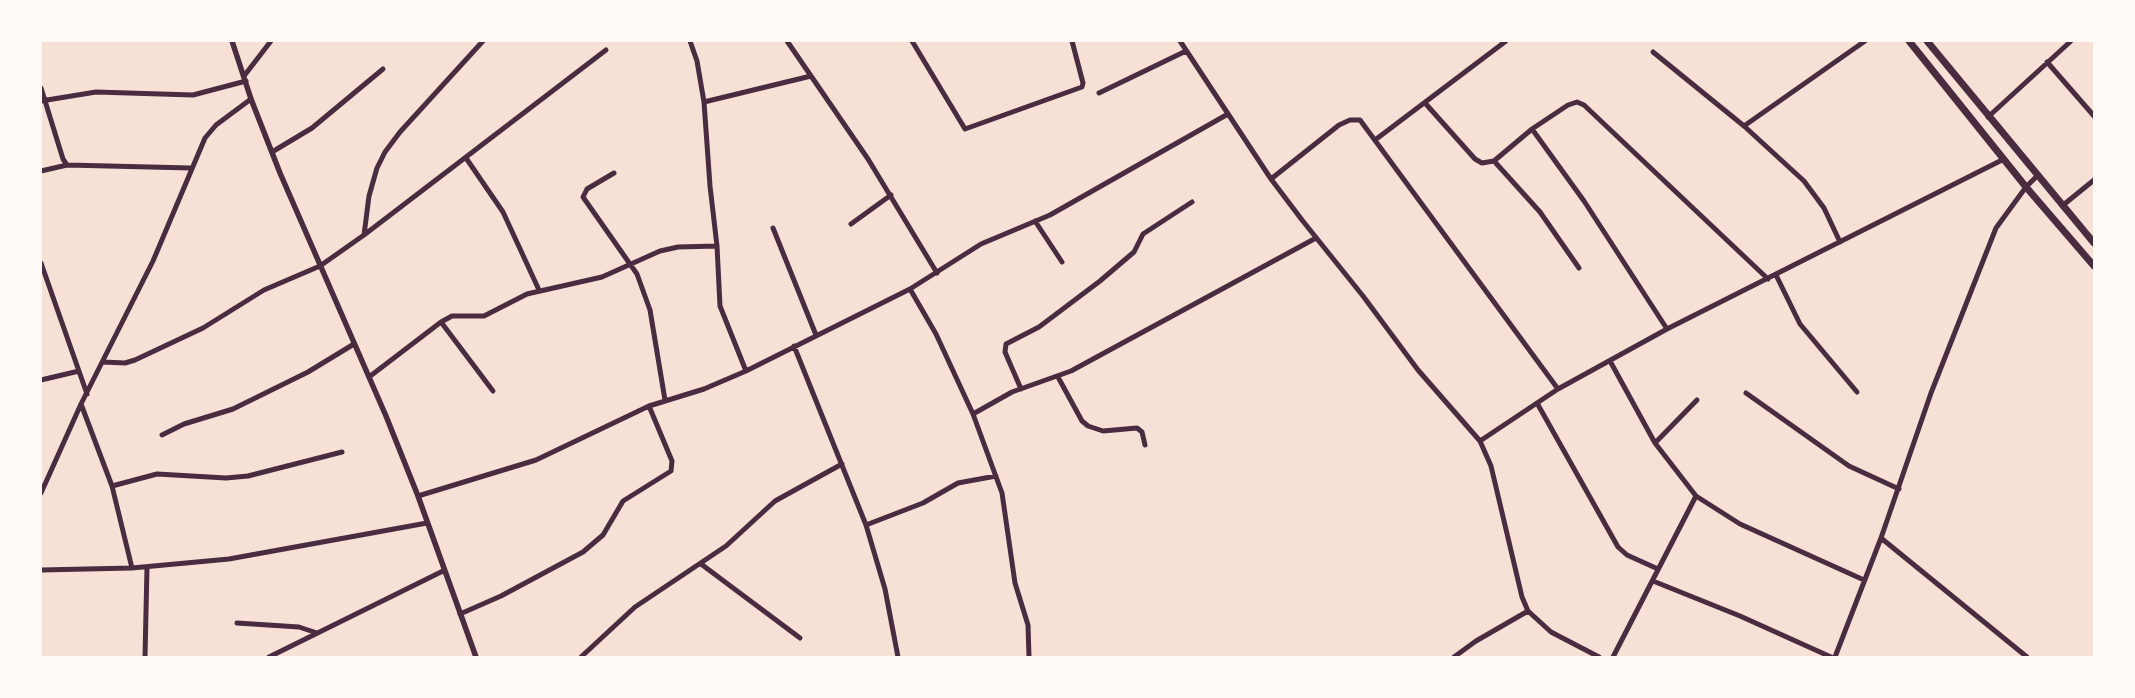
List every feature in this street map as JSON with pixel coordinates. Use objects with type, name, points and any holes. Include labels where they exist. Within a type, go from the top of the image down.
[{"type":"main road","points":[[1909,41],[2026,187],[2094,266]]},
{"type":"main road","points":[[1927,41],[2094,244]]},
{"type":"street","points":[[232,41],[251,99],[272,152],[418,496],[443,572],[476,657]]},
{"type":"street","points":[[43,101],[96,92],[193,95],[245,79],[271,41]]},
{"type":"street","points":[[364,235],[369,196],[376,168],[385,152],[400,132],[483,41]]},
{"type":"street","points":[[690,41],[697,61],[704,102],[710,186],[717,246],[720,306],[746,371]]},
{"type":"street","points":[[787,41],[891,195],[937,273]]},
{"type":"street","points":[[912,41],[964,130],[1082,87],[1083,83],[1072,41]]},
{"type":"street","points":[[1375,140],[1506,41]]},
{"type":"street","points":[[1744,126],[1865,41]]},
{"type":"street","points":[[1988,117],[2071,41]]},
{"type":"street","points":[[1182,42],[1186,51],[1271,179],[1363,296],[1418,370],[1480,441],[1491,466],[1522,597],[1528,611],[1551,632],[1599,657]]},
{"type":"street","points":[[103,362],[125,363],[136,360],[203,328],[264,290],[320,266],[466,158],[606,50]]},
{"type":"street","points":[[1099,93],[1186,51]]},
{"type":"street","points":[[1653,52],[1744,126],[1815,193],[1840,242]]},
{"type":"street","points":[[2047,62],[2094,116]]},
{"type":"street","points":[[272,152],[312,128],[383,69]]},
{"type":"street","points":[[704,102],[812,76]]},
{"type":"street","points":[[41,88],[43,101],[63,159],[67,165]]},
{"type":"street","points":[[41,493],[81,404],[153,262],[205,138],[216,125],[251,99]]},
{"type":"street","points":[[1425,103],[1475,159],[1482,163],[1494,161],[1532,129],[1568,105],[1577,102],[1584,105],[1768,278]]},
{"type":"street","points":[[418,496],[536,460],[649,406],[704,389],[746,371],[910,288],[981,244],[1065,207],[1228,114]]},
{"type":"street","points":[[1271,179],[1339,126],[1350,120],[1360,120],[1558,389]]},
{"type":"street","points":[[1532,129],[1584,201],[1667,329]]},
{"type":"street","points":[[466,158],[503,212],[540,290]]},
{"type":"street","points":[[1480,441],[1558,389],[1667,329],[2004,159]]},
{"type":"street","points":[[1494,161],[1540,212],[1578,268]]},
{"type":"street","points":[[41,171],[67,165],[191,168]]},
{"type":"street","points":[[614,173],[586,189],[583,197],[631,264],[650,310],[665,400]]},
{"type":"street","points":[[1835,657],[1899,489],[1931,394],[1996,228],[2026,187],[2037,176]]},
{"type":"street","points":[[2062,206],[2094,180]]},
{"type":"street","points":[[851,224],[891,195]]},
{"type":"street","points":[[1021,389],[1005,352],[1006,344],[1039,327],[1100,281],[1134,252],[1143,234],[1192,202]]},
{"type":"street","points":[[1035,221],[1062,262]]},
{"type":"street","points":[[773,228],[816,335]]},
{"type":"street","points":[[973,414],[1021,389],[1058,377],[1316,238]]},
{"type":"street","points":[[369,377],[441,322],[456,315],[484,316],[540,290],[588,282],[660,251],[678,247],[717,246]]},
{"type":"street","points":[[41,263],[43,275],[87,394]]},
{"type":"street","points":[[1776,275],[1800,324],[1857,392]]},
{"type":"street","points":[[910,288],[936,334],[973,414],[1002,493],[1015,583],[1028,625],[1029,657]]},
{"type":"street","points":[[441,322],[493,391]]},
{"type":"street","points":[[162,434],[176,427],[233,410],[308,372],[354,344]]},
{"type":"street","points":[[794,346],[866,525],[887,598],[898,657]]},
{"type":"street","points":[[1610,360],[1655,443],[1696,496],[1740,524],[1864,580]]},
{"type":"street","points":[[41,380],[79,371]]},
{"type":"street","points":[[1058,377],[1082,421],[1088,426],[1103,431],[1137,428],[1142,432],[1146,445]]},
{"type":"street","points":[[1746,393],[1849,466],[1899,489]]},
{"type":"street","points":[[1655,443],[1697,400]]},
{"type":"street","points":[[1537,403],[1618,547],[1627,555],[1658,569]]},
{"type":"street","points":[[81,404],[112,486],[132,568]]},
{"type":"street","points":[[460,614],[501,596],[582,552],[603,535],[623,501],[672,471],[672,461],[649,406]]},
{"type":"street","points":[[112,486],[157,474],[226,478],[242,477],[342,452]]},
{"type":"street","points":[[581,657],[635,607],[726,546],[775,501],[842,464]]},
{"type":"street","points":[[866,525],[911,508],[958,483],[996,476]]},
{"type":"street","points":[[1612,657],[1696,496]]},
{"type":"street","points":[[41,570],[132,568],[229,559],[427,523]]},
{"type":"street","points":[[1881,538],[2027,657]]},
{"type":"street","points":[[701,564],[800,638]]},
{"type":"street","points":[[145,657],[147,567]]},
{"type":"street","points":[[269,657],[443,572]]},
{"type":"street","points":[[1653,581],[1740,616],[1831,657]]},
{"type":"street","points":[[1454,657],[1476,641],[1528,611]]},
{"type":"street","points":[[237,623],[299,627],[317,633]]}]
